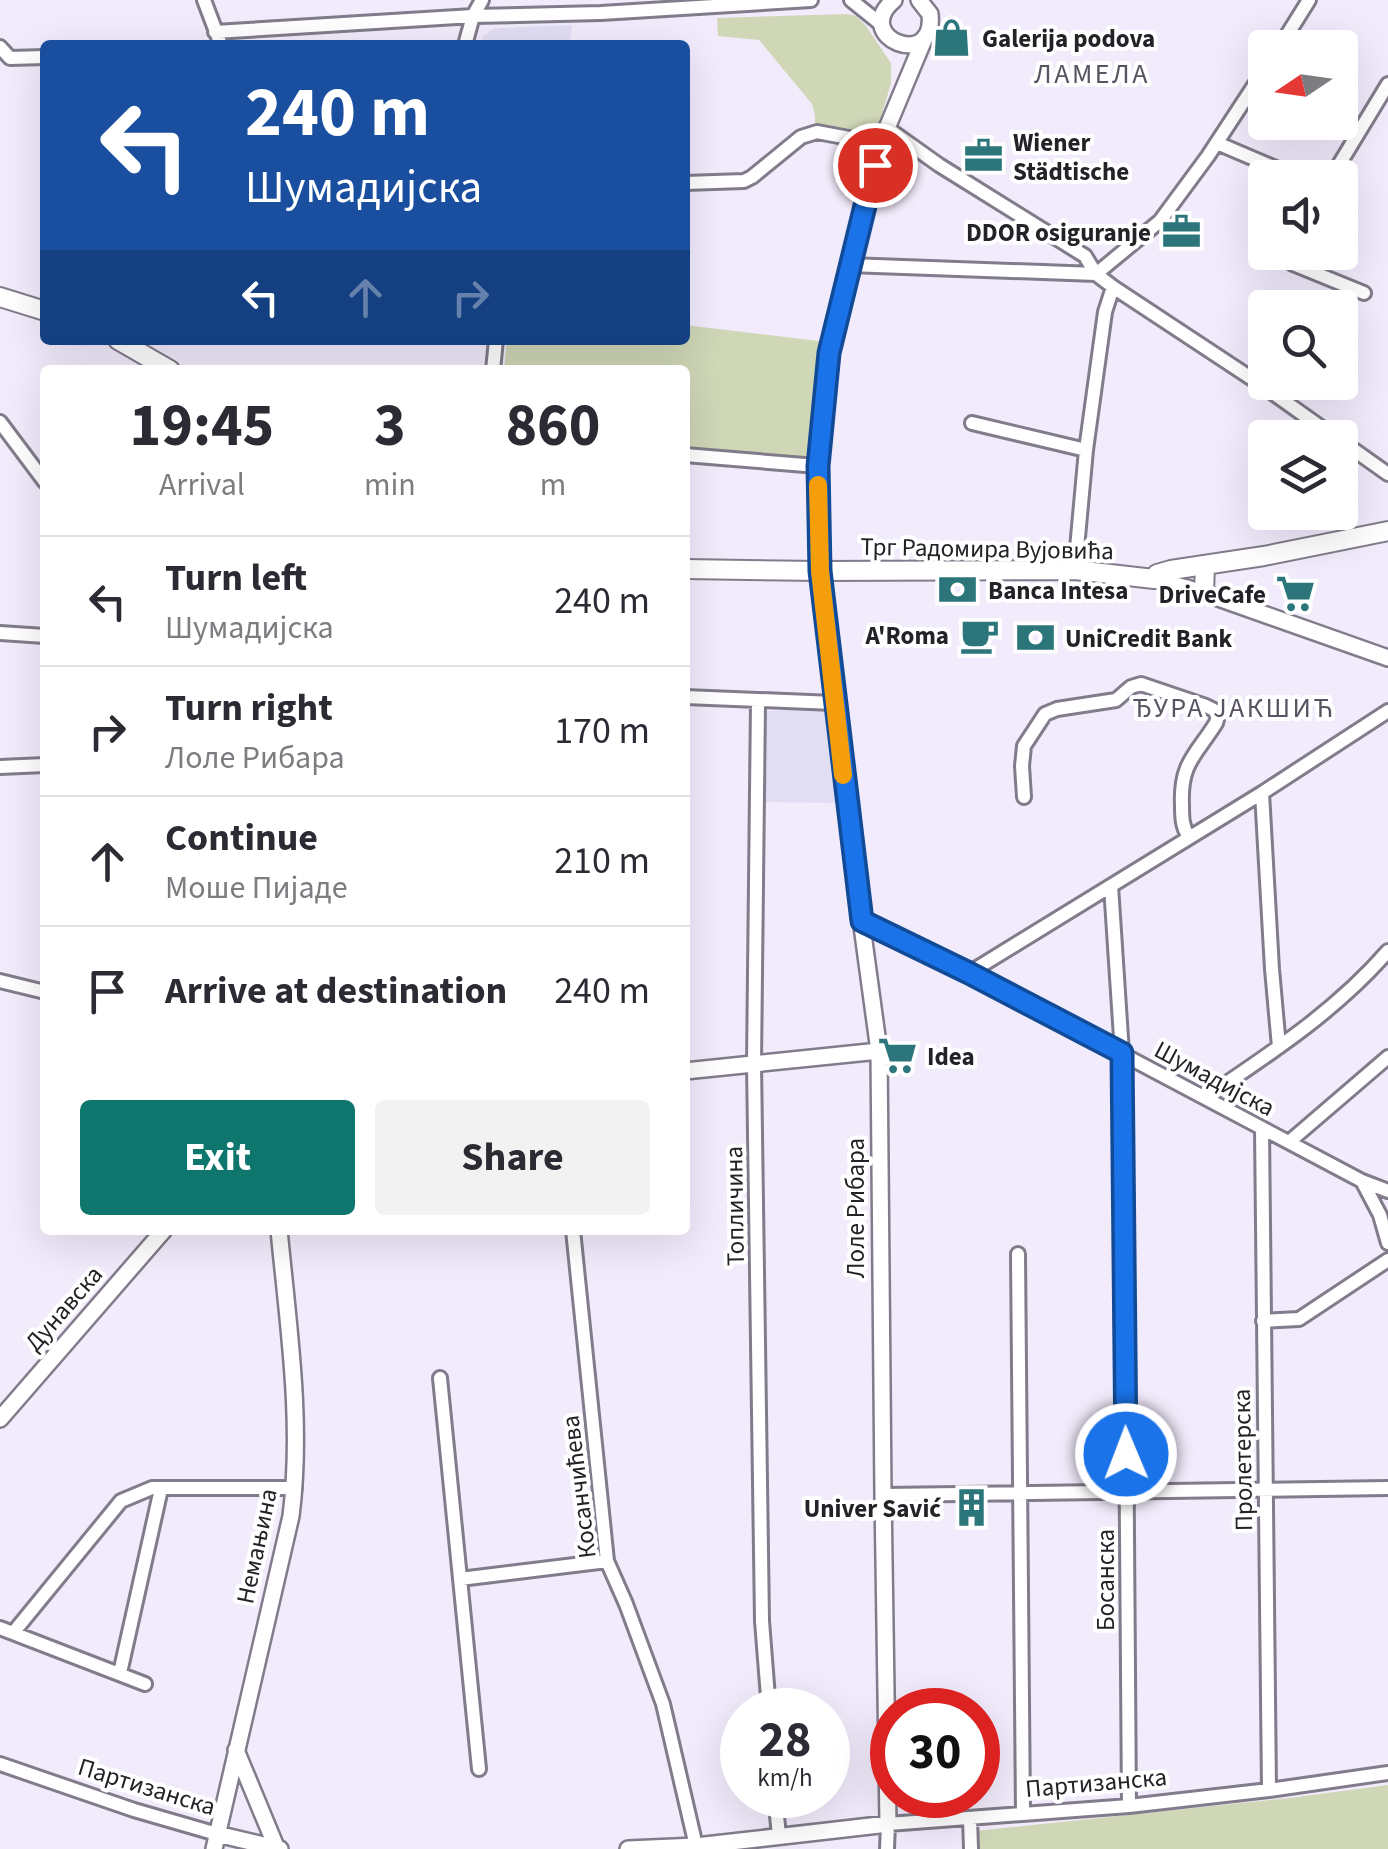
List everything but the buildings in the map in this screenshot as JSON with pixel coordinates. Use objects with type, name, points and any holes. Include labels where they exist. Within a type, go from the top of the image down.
[{"type":"main road","points":[[0,297],[40,309]]},
{"type":"main road","points":[[127,345],[161,365]]},
{"type":"main road","points":[[1154,579],[1161,572],[1388,531]]},
{"type":"main road","points":[[1204,594],[1205,565]]},
{"type":"main road","name":"Трг Радомира Вујовића","points":[[690,569],[1074,570],[1154,579]]},
{"type":"street","points":[[204,0],[218,38],[473,16],[601,13],[811,0]]},
{"type":"street","points":[[466,40],[482,0]]},
{"type":"street","points":[[852,0],[882,25],[895,43],[911,45],[926,37]]},
{"type":"street","points":[[882,25],[885,8],[894,0]]},
{"type":"street","points":[[919,0],[928,8],[931,20]]},
{"type":"street","points":[[1290,30],[1309,0]]},
{"type":"street","name":"Лоле Рибара","points":[[887,1849],[880,1051],[820,571],[818,466],[827,366],[849,265],[884,136],[940,1]]},
{"type":"street","points":[[895,43],[906,80]]},
{"type":"street","points":[[0,47],[10,58],[40,56]]},
{"type":"street","points":[[1342,160],[1388,84]]},
{"type":"street","points":[[849,265],[1096,274],[1160,221],[1248,95]]},
{"type":"street","points":[[690,183],[744,180],[756,175],[800,136],[809,133],[884,136],[939,165],[1084,256],[1096,274],[1311,420]]},
{"type":"street","points":[[1217,143],[1257,160]]},
{"type":"street","points":[[1308,270],[1364,293]]},
{"type":"street","points":[[1074,570],[1086,450],[1105,312],[1113,286]]},
{"type":"street","points":[[0,422],[40,475]]},
{"type":"street","points":[[972,423],[1086,450]]},
{"type":"street","points":[[1358,453],[1388,474]]},
{"type":"street","points":[[690,455],[818,466]]},
{"type":"street","points":[[1154,579],[1388,658]]},
{"type":"street","points":[[0,633],[40,636]]},
{"type":"street","points":[[1024,797],[1024,746],[1045,714],[1116,700],[1140,684],[1206,706],[1218,716],[1184,770],[1182,810],[1184,830],[1189,837]]},
{"type":"street","points":[[690,698],[834,703]]},
{"type":"street","name":"Топличина","points":[[758,702],[754,1064],[762,1621],[767,1688]]},
{"type":"street","points":[[969,973],[1262,794],[1388,711]]},
{"type":"street","points":[[0,768],[40,765]]},
{"type":"street","points":[[1262,794],[1279,1048]]},
{"type":"street","name":"Босанска","points":[[1111,886],[1122,1053],[1129,1806]]},
{"type":"street","name":"Шумадијска","points":[[862,921],[1388,1191]]},
{"type":"street","points":[[1206,1096],[1323,1016],[1388,951]]},
{"type":"street","points":[[0,981],[40,991]]},
{"type":"street","points":[[690,1070],[880,1051]]},
{"type":"street","points":[[1289,1142],[1388,1058]]},
{"type":"street","name":"Пролетерска","points":[[1262,1128],[1269,1790]]},
{"type":"street","points":[[1362,1181],[1387,1231]]},
{"type":"street","name":"Дунавска","points":[[0,1419],[160,1235]]},
{"type":"street","name":"Немањина","points":[[215,1842],[295,1488],[293,1379],[279,1235]]},
{"type":"street","name":"Косанчићева","points":[[574,1235],[606,1561],[663,1704],[696,1846]]},
{"type":"street","points":[[1018,1254],[1023,1814]]},
{"type":"street","points":[[1263,1321],[1299,1319],[1388,1260]]},
{"type":"street","points":[[440,1378],[479,1769]]},
{"type":"street","points":[[145,1684],[6,1631],[121,1502],[152,1488],[295,1488]]},
{"type":"street","points":[[882,1496],[1388,1488]]},
{"type":"street","points":[[120,1673],[161,1489]]},
{"type":"street","points":[[460,1578],[606,1561]]},
{"type":"street","points":[[236,1750],[278,1849]]},
{"type":"street","name":"Партизанска","points":[[0,1764],[215,1842],[278,1849]]},
{"type":"street","name":"Партизанска","points":[[1000,1816],[1129,1806],[1388,1773]]},
{"type":"street","points":[[778,1818],[779,1836]]},
{"type":"street","points":[[970,1818],[972,1849]]},
{"type":"street","name":"Партизанска","points":[[628,1849],[726,1846],[779,1836],[970,1818]]},
{"type":"shaded area","points":[[572,25],[570,40],[482,40],[495,28]]},
{"type":"shaded area","points":[[826,709],[836,803],[762,802],[766,711]]},
{"type":"green space","points":[[856,16],[866,26],[891,63],[891,83],[876,135],[815,124],[812,104],[759,40],[718,36],[717,18]]},
{"type":"green space","points":[[690,326],[819,341],[808,458],[690,451],[690,365],[504,365],[506,345],[690,345]]},
{"type":"green space","points":[[1388,1785],[1388,1849],[977,1849],[976,1831]]},
{"type":"slow traffic","points":[[818,485],[820,571],[843,775]]},
{"type":"place","name":"Galerija podova","points":[[952,38]]},
{"type":"place","name":"Wiener Städtische","points":[[983,156]]},
{"type":"place","name":"DDOR osiguranje","points":[[1181,232]]},
{"type":"place","name":"Banca Intesa","points":[[958,590]]},
{"type":"place","name":"DriveCafe","points":[[1296,594]]},
{"type":"place","name":"A'Roma","points":[[979,635]]},
{"type":"place","name":"UniCredit Bank","points":[[1035,638]]},
{"type":"place","name":"Idea","points":[[897,1056]]},
{"type":"place","name":"Univer Savić","points":[[971,1508]]},
{"type":"district","name":"ЛАМЕЛА","points":[[1092,73]]},
{"type":"district","name":"ЂУРА ЈАКШИЋ","points":[[1234,707]]},
{"type":"route","points":[[875,165],[829,353],[818,466],[820,571],[862,921],[1122,1053],[1126,1454]]}]
